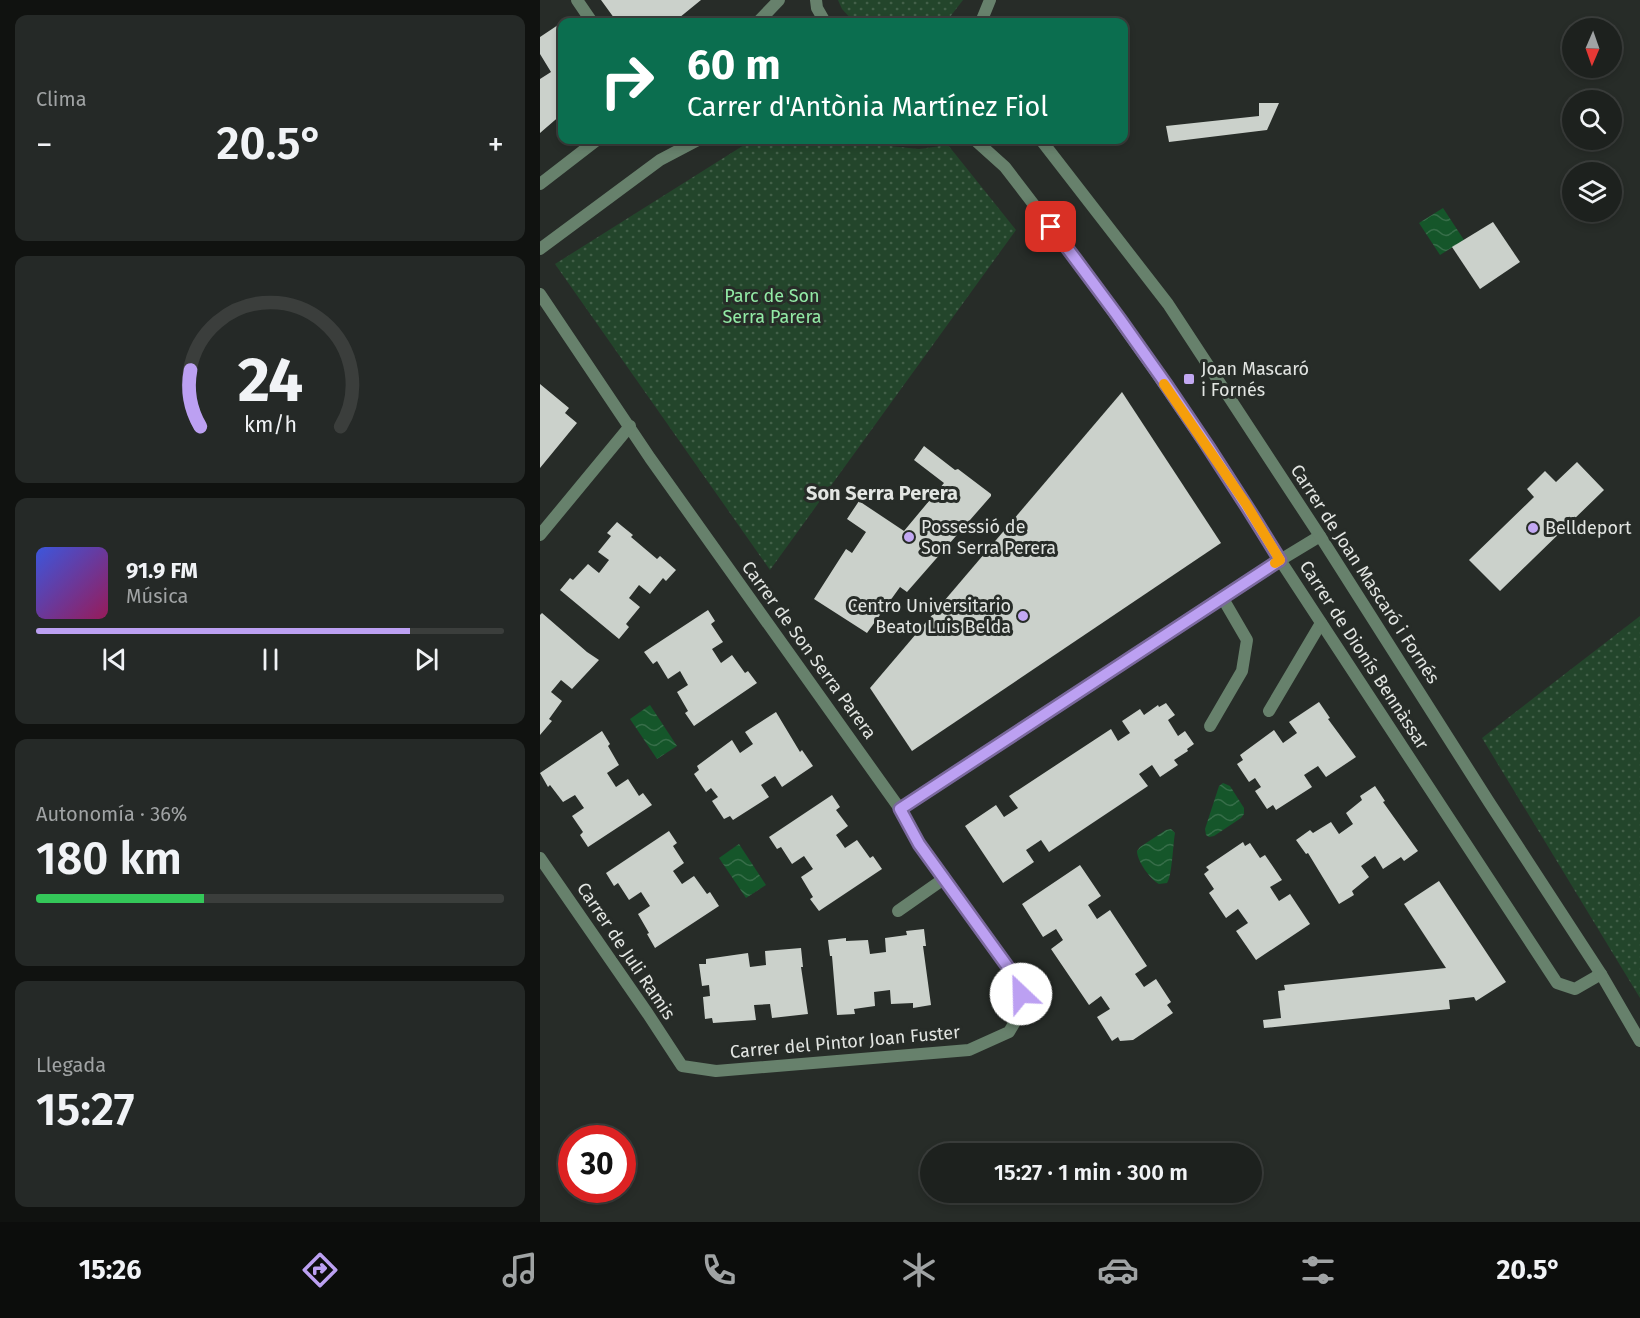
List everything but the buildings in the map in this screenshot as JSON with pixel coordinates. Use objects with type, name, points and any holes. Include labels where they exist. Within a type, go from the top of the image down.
[{"type":"street","points":[[577,0],[589,18]]},
{"type":"street","points":[[762,18],[779,0]]},
{"type":"street","points":[[816,0],[823,18]]},
{"type":"street","points":[[983,18],[990,0]]},
{"type":"street","points":[[540,184],[592,144]]},
{"type":"street","points":[[540,249],[660,160],[690,144]]},
{"type":"street","name":"Carrer de Dionís Bennàssar","points":[[979,144],[1005,167],[1077,261],[1153,368],[1246,504],[1280,560],[1557,983],[1575,990],[1601,974]]},
{"type":"street","name":"Carrer de Joan Mascaró i Fornés","points":[[1044,144],[1168,304],[1601,974],[1640,1041]]},
{"type":"street","name":"Carrer de Son Serra Parera","points":[[540,294],[650,458],[900,809],[919,844],[1018,981],[1023,1008],[1009,1032]]},
{"type":"street","points":[[540,535],[630,426]]},
{"type":"street","points":[[900,809],[1222,597],[1320,536]]},
{"type":"street","points":[[1210,726],[1242,671],[1246,640],[1222,597]]},
{"type":"street","points":[[1269,711],[1321,623]]},
{"type":"street","name":"Carrer de Juli Ramis","points":[[540,858],[682,1066]]},
{"type":"street","points":[[898,911],[945,878]]},
{"type":"street","name":"Carrer del Pintor Joan Fuster","points":[[682,1066],[716,1071],[969,1050],[1009,1032]]},
{"type":"green space","points":[[838,0],[963,0],[949,18],[850,18]]},
{"type":"green space","name":"Parc de Son Serra Parera","points":[[746,144],[881,144],[919,149],[948,145],[1016,230],[770,570],[555,264]]},
{"type":"green space","points":[[1640,616],[1640,998],[1482,738]]},
{"type":"water","points":[[1443,208],[1464,240],[1440,255],[1419,223]]},
{"type":"water","points":[[650,705],[677,746],[657,759],[630,719]]},
{"type":"water","points":[[1223,783],[1230,786],[1244,808],[1244,814],[1214,836],[1209,837],[1205,829],[1219,786]]},
{"type":"water","points":[[1171,829],[1175,833],[1169,880],[1167,883],[1159,884],[1139,860],[1137,851],[1166,830]]},
{"type":"water","points":[[739,844],[766,885],[746,898],[719,858]]},
{"type":"slow traffic","points":[[1164,384],[1246,504],[1280,560],[1275,563]]},
{"type":"place","name":"Joan Mascaró i Fornés","points":[[1189,379]]},
{"type":"place","name":"Belldeport","points":[[1533,528]]},
{"type":"place","name":"Possessió de Son Serra Perera","points":[[909,537]]},
{"type":"place","name":"Centro Universitario Beato Luis Belda","points":[[1023,616]]},
{"type":"district","name":"Son Serra Perera","points":[[882,493]]},
{"type":"route","points":[[1021,994],[1018,981],[919,844],[900,809],[1280,560],[1246,504],[1153,368],[1051,227]]}]
